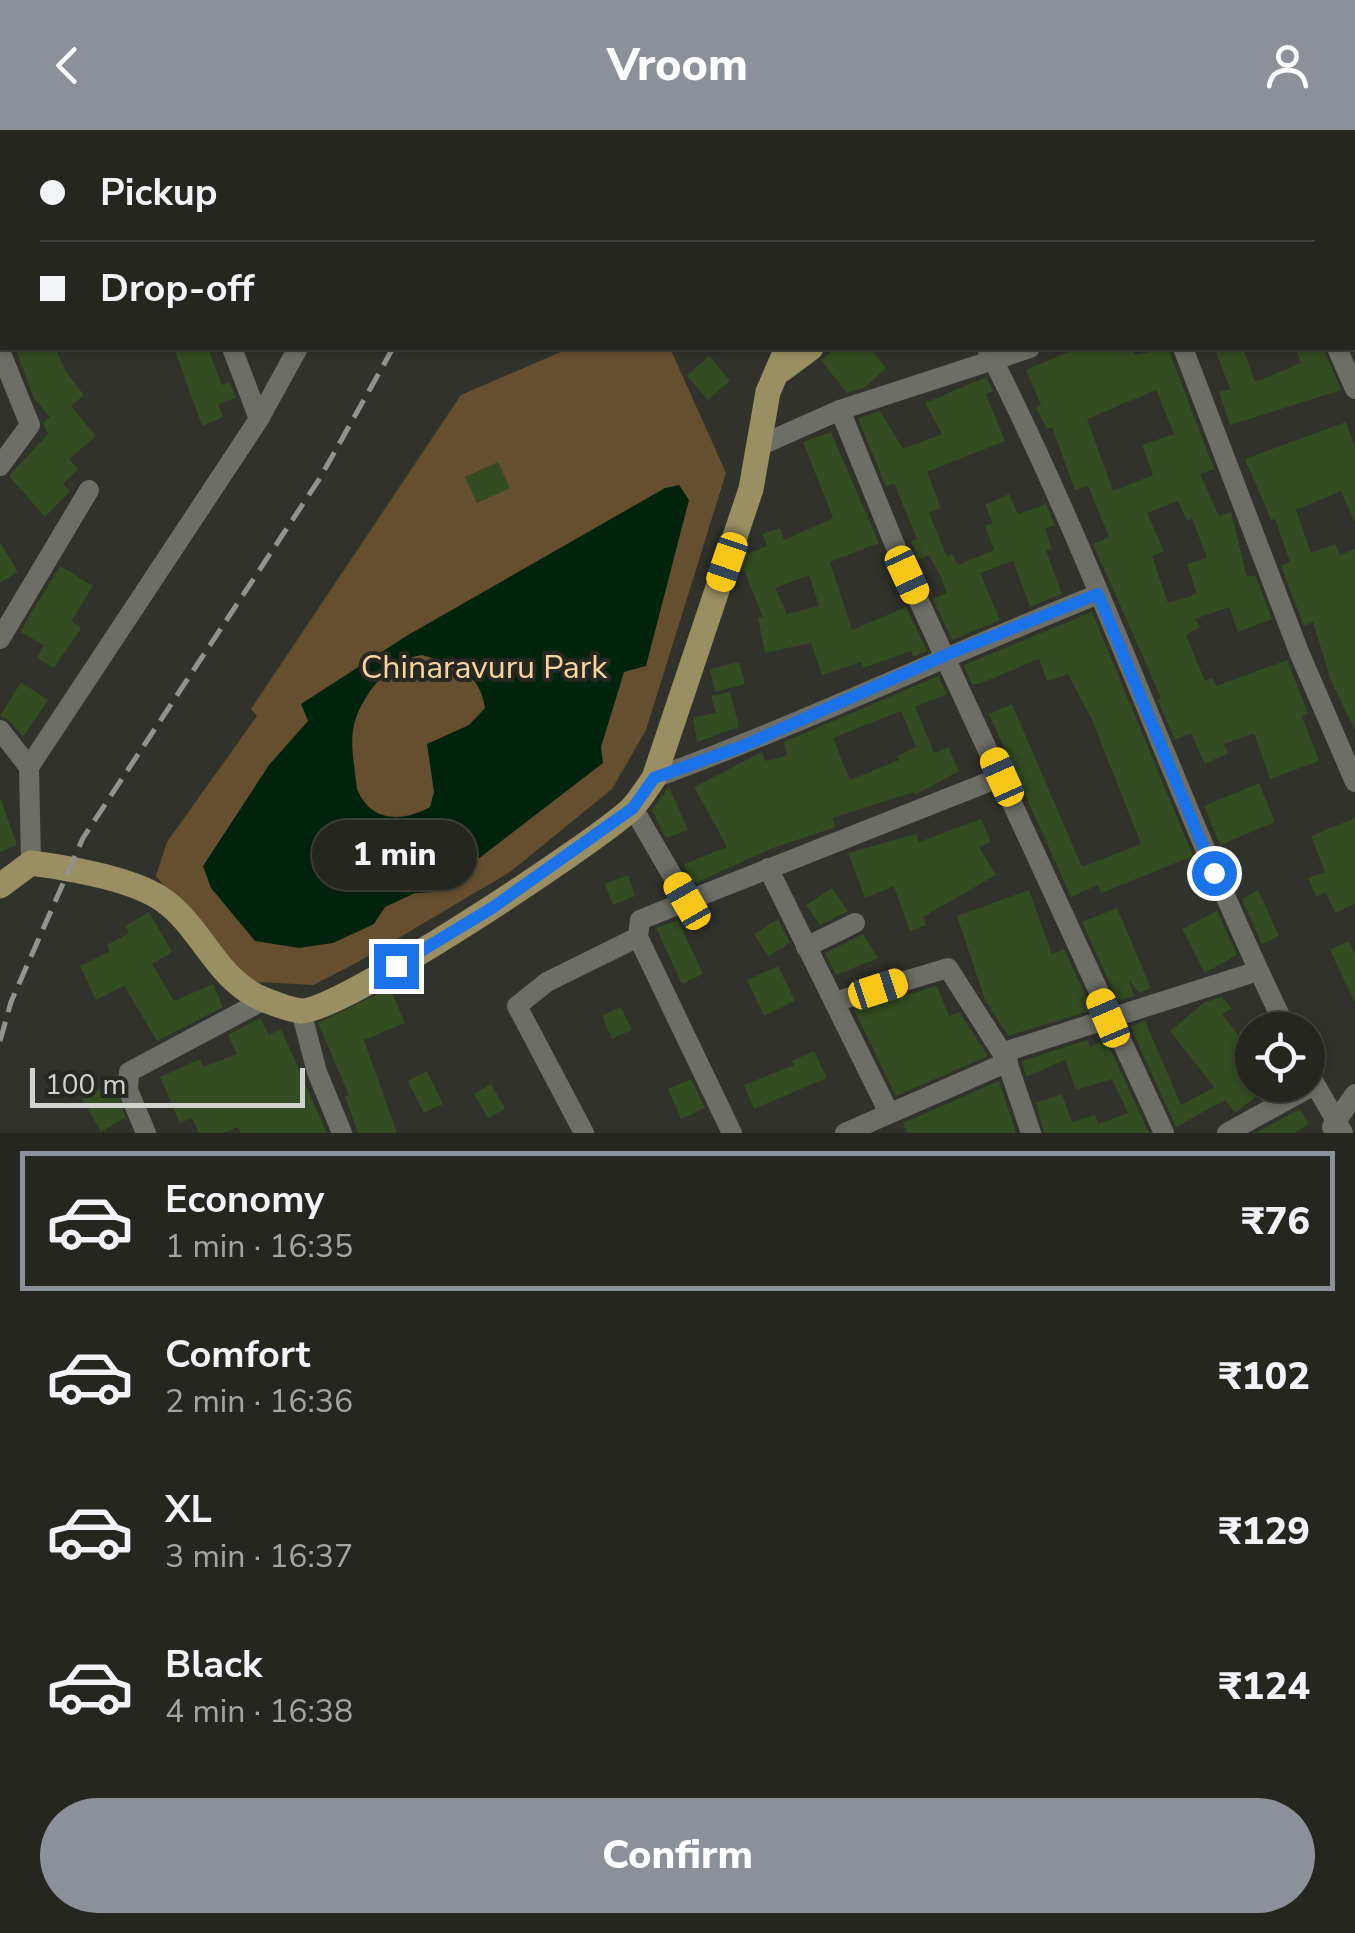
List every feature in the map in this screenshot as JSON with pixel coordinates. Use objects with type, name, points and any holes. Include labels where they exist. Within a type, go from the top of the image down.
[{"type":"main road","points":[[0,886],[31,864],[70,868],[163,900],[220,969],[264,1000],[301,1011],[321,1006],[366,982],[492,908],[633,808],[654,778],[752,490],[768,392],[783,359]]},
{"type":"street","points":[[233,350],[259,419]]},
{"type":"street","points":[[31,864],[29,768],[259,419],[297,350]]},
{"type":"street","points":[[762,445],[840,410],[990,354],[1017,350]]},
{"type":"street","points":[[1184,350],[1299,652],[1355,782]]},
{"type":"street","points":[[1338,350],[1355,389]]},
{"type":"street","points":[[0,351],[30,425],[0,466]]},
{"type":"street","points":[[990,354],[1278,1012]]},
{"type":"street","points":[[840,410],[907,575],[1164,1133]]},
{"type":"street","points":[[0,639],[89,490]]},
{"type":"street","points":[[654,778],[743,746],[946,655],[1098,594]]},
{"type":"street","points":[[0,730],[29,768]]},
{"type":"street","points":[[732,1133],[638,937],[640,920],[1002,777]]},
{"type":"street","points":[[633,808],[687,901]]},
{"type":"street","points":[[768,868],[889,1114]]},
{"type":"street","points":[[806,946],[855,923]]},
{"type":"street","points":[[584,1133],[517,1006],[532,990],[638,937]]},
{"type":"street","points":[[834,1002],[948,968],[1006,1057]]},
{"type":"street","points":[[845,1133],[1006,1057],[1108,1018],[1258,971]]},
{"type":"street","points":[[146,1133],[128,1090],[129,1072],[264,1000]]},
{"type":"street","points":[[301,1011],[317,1072],[342,1133]]},
{"type":"street","points":[[991,1018],[1031,1133]]},
{"type":"street","points":[[1336,1129],[1355,1094]]},
{"type":"street","points":[[1227,1133],[1275,1102]]},
{"type":"street","points":[[1322,1102],[1336,1129]]},
{"type":"green space","name":"Chinaravuru Park","points":[[565,350],[671,350],[726,473],[646,730],[612,789],[510,872],[313,985],[243,981],[156,876],[167,842],[257,716],[251,709],[461,395]]},
{"type":"shaded area","points":[[679,485],[689,500],[646,666],[624,672],[601,747],[603,763],[435,892],[415,893],[385,907],[374,924],[333,943],[299,948],[255,941],[211,888],[203,866],[269,765],[308,721],[301,704],[408,635],[665,488]],"holes":[[[422,655],[464,671],[478,686],[485,708],[469,725],[427,744],[434,792],[430,807],[399,817],[379,814],[357,789],[352,744],[356,718],[373,687],[391,669]]]},
{"type":"building","points":[[16,350],[56,350],[66,372],[84,395],[71,406],[96,436],[69,459],[78,469],[63,484],[70,491],[45,517],[9,476],[48,434],[43,423],[50,417],[35,400]]},
{"type":"building","points":[[175,350],[209,350],[222,385],[230,382],[236,398],[218,404],[223,417],[202,426]]},
{"type":"building","points":[[834,350],[872,350],[886,368],[866,387],[847,393],[821,360]]},
{"type":"building","points":[[1073,350],[1133,350],[1135,355],[1169,350],[1214,469],[1200,474],[1219,516],[1231,512],[1247,577],[1255,575],[1272,619],[1238,632],[1229,607],[1195,619],[1200,627],[1186,635],[1205,681],[1212,678],[1216,686],[1287,660],[1308,713],[1302,716],[1319,761],[1270,779],[1254,733],[1224,744],[1228,753],[1205,764],[1191,733],[1175,740],[1158,700],[1161,698],[1093,544],[1109,537],[1088,486],[1075,490],[1052,427],[1047,429],[1036,408],[1041,405],[1026,370]],"holes":[[[1156,390],[1174,434],[1142,445],[1153,475],[1113,491],[1087,419]],[[1178,501],[1187,521],[1192,518],[1207,558],[1187,564],[1197,594],[1168,603],[1152,556],[1164,551],[1147,513]]]},
{"type":"building","points":[[1244,350],[1255,382],[1301,363],[1296,350],[1324,350],[1341,390],[1230,425],[1219,392],[1230,389],[1216,352]]},
{"type":"building","points":[[709,356],[730,381],[708,400],[687,376]]},
{"type":"building","points":[[986,377],[993,391],[986,394],[1005,441],[927,472],[941,508],[929,513],[947,557],[952,554],[958,565],[994,550],[985,526],[993,523],[985,505],[1009,494],[1018,514],[1046,504],[1055,525],[1045,529],[1052,549],[1046,551],[1062,594],[1030,607],[1013,561],[980,573],[1000,620],[952,640],[933,599],[947,593],[941,577],[929,555],[918,560],[911,542],[917,539],[894,483],[886,487],[858,418],[880,411],[903,449],[942,434],[925,403]]},
{"type":"building","points":[[1346,422],[1355,447],[1355,523],[1341,491],[1296,510],[1311,553],[1335,544],[1340,555],[1355,549],[1355,730],[1331,681],[1313,622],[1304,626],[1281,566],[1290,562],[1275,519],[1271,520],[1245,459]]},
{"type":"building","points":[[831,432],[879,543],[830,562],[852,630],[906,607],[927,651],[913,657],[911,651],[863,668],[861,662],[822,675],[811,643],[765,653],[758,618],[763,617],[742,566],[746,554],[767,546],[762,534],[780,528],[784,540],[833,518],[803,442]],"holes":[[[809,575],[819,606],[787,614],[775,588]]]},
{"type":"building","points":[[498,462],[510,488],[477,503],[465,477]]},
{"type":"building","points":[[0,542],[18,572],[0,583]]},
{"type":"building","points":[[60,566],[93,586],[71,621],[81,628],[54,668],[37,658],[44,645],[20,632]]},
{"type":"building","points":[[1092,612],[1193,856],[1101,893],[1098,885],[1071,897],[989,714],[1012,704],[1082,867],[1141,844],[1092,720],[1068,674],[1047,681],[1039,659],[979,684],[972,684],[964,665]]},
{"type":"building","points":[[739,662],[745,684],[715,692],[710,669]]},
{"type":"building","points":[[938,676],[947,694],[915,707],[934,753],[948,747],[959,771],[915,795],[914,792],[832,818],[836,827],[773,848],[693,884],[684,864],[727,847],[694,787],[762,752],[765,761],[787,756],[784,742]],"holes":[[[901,711],[916,747],[897,756],[899,760],[850,780],[833,738]]]},
{"type":"building","points":[[21,682],[48,700],[23,737],[10,721],[0,716]]},
{"type":"building","points":[[730,692],[739,727],[697,742],[693,717],[716,713],[711,696]]},
{"type":"building","points":[[1259,783],[1275,822],[1220,845],[1204,806]]},
{"type":"building","points":[[669,787],[688,830],[666,838],[652,810]]},
{"type":"building","points":[[0,797],[17,845],[0,852]]},
{"type":"building","points":[[1355,818],[1355,904],[1335,913],[1326,892],[1316,897],[1308,878],[1325,872],[1311,836]]},
{"type":"building","points":[[981,819],[991,842],[979,847],[996,875],[923,917],[926,925],[910,931],[894,886],[865,898],[848,853],[916,834],[919,842]]},
{"type":"building","points":[[628,875],[635,896],[613,905],[605,884]]},
{"type":"building","points":[[832,888],[848,911],[820,925],[806,905]]},
{"type":"building","points":[[1029,890],[1052,954],[1064,949],[1092,1010],[1008,1036],[985,1000],[957,916]]},
{"type":"building","points":[[1258,890],[1279,936],[1262,944],[1242,899]]},
{"type":"building","points":[[1117,908],[1151,988],[1139,993],[1129,980],[1134,996],[1118,1001],[1082,922]]},
{"type":"building","points":[[1217,911],[1237,955],[1205,973],[1182,929]]},
{"type":"building","points":[[149,912],[172,952],[152,964],[174,1001],[213,984],[223,1007],[157,1041],[124,986],[96,1000],[80,966],[110,951],[107,945],[129,933],[125,926]]},
{"type":"building","points":[[778,919],[790,943],[768,956],[754,934]]},
{"type":"building","points":[[678,920],[703,974],[682,984],[656,928]]},
{"type":"building","points":[[863,934],[878,958],[836,975],[825,953]]},
{"type":"building","points":[[1349,941],[1355,953],[1355,1003],[1330,950]]},
{"type":"building","points":[[778,966],[795,1001],[764,1016],[747,980]]},
{"type":"building","points":[[937,986],[949,1016],[959,1012],[988,1056],[896,1096],[854,1010]]},
{"type":"building","points":[[390,988],[405,1023],[364,1040],[397,1133],[358,1133],[345,1097],[349,1095],[318,1023]]},
{"type":"building","points":[[1222,997],[1232,1009],[1222,1014],[1235,1031],[1235,1102],[1249,1102],[1235,1113],[1225,1100],[1176,1127],[1130,1026],[1145,1021],[1181,1105],[1214,1087],[1170,1031],[1205,1002]]},
{"type":"building","points":[[621,1007],[632,1030],[612,1039],[602,1016]]},
{"type":"building","points":[[260,1018],[269,1035],[281,1029],[327,1133],[241,1133],[238,1127],[224,1133],[199,1133],[192,1118],[180,1123],[160,1077],[200,1059],[203,1067],[237,1054],[228,1035]]},
{"type":"building","points":[[1087,1040],[1090,1047],[1106,1040],[1149,1133],[1044,1133],[1036,1103],[1062,1094],[1072,1122],[1095,1115],[1098,1124],[1128,1113],[1112,1079],[1076,1090],[1065,1060],[1026,1077],[1022,1061]]},
{"type":"building","points":[[814,1051],[827,1078],[754,1109],[744,1085],[794,1065],[792,1061]]},
{"type":"building","points":[[427,1071],[443,1104],[424,1113],[408,1081]]},
{"type":"building","points":[[691,1079],[705,1108],[681,1119],[668,1089]]},
{"type":"building","points":[[115,1081],[125,1118],[101,1132],[82,1099]]},
{"type":"building","points":[[999,1081],[1016,1133],[908,1133],[903,1123]]},
{"type":"building","points":[[491,1084],[505,1109],[488,1118],[474,1094]]},
{"type":"building","points":[[1300,1109],[1309,1124],[1294,1133],[1255,1133]]},
{"type":"railway","points":[[0,1041],[11,1002],[83,838],[320,478],[392,350]]},
{"type":"route","points":[[396,966],[492,908],[633,808],[654,778],[743,746],[946,655],[1098,594],[1214,873]]}]
